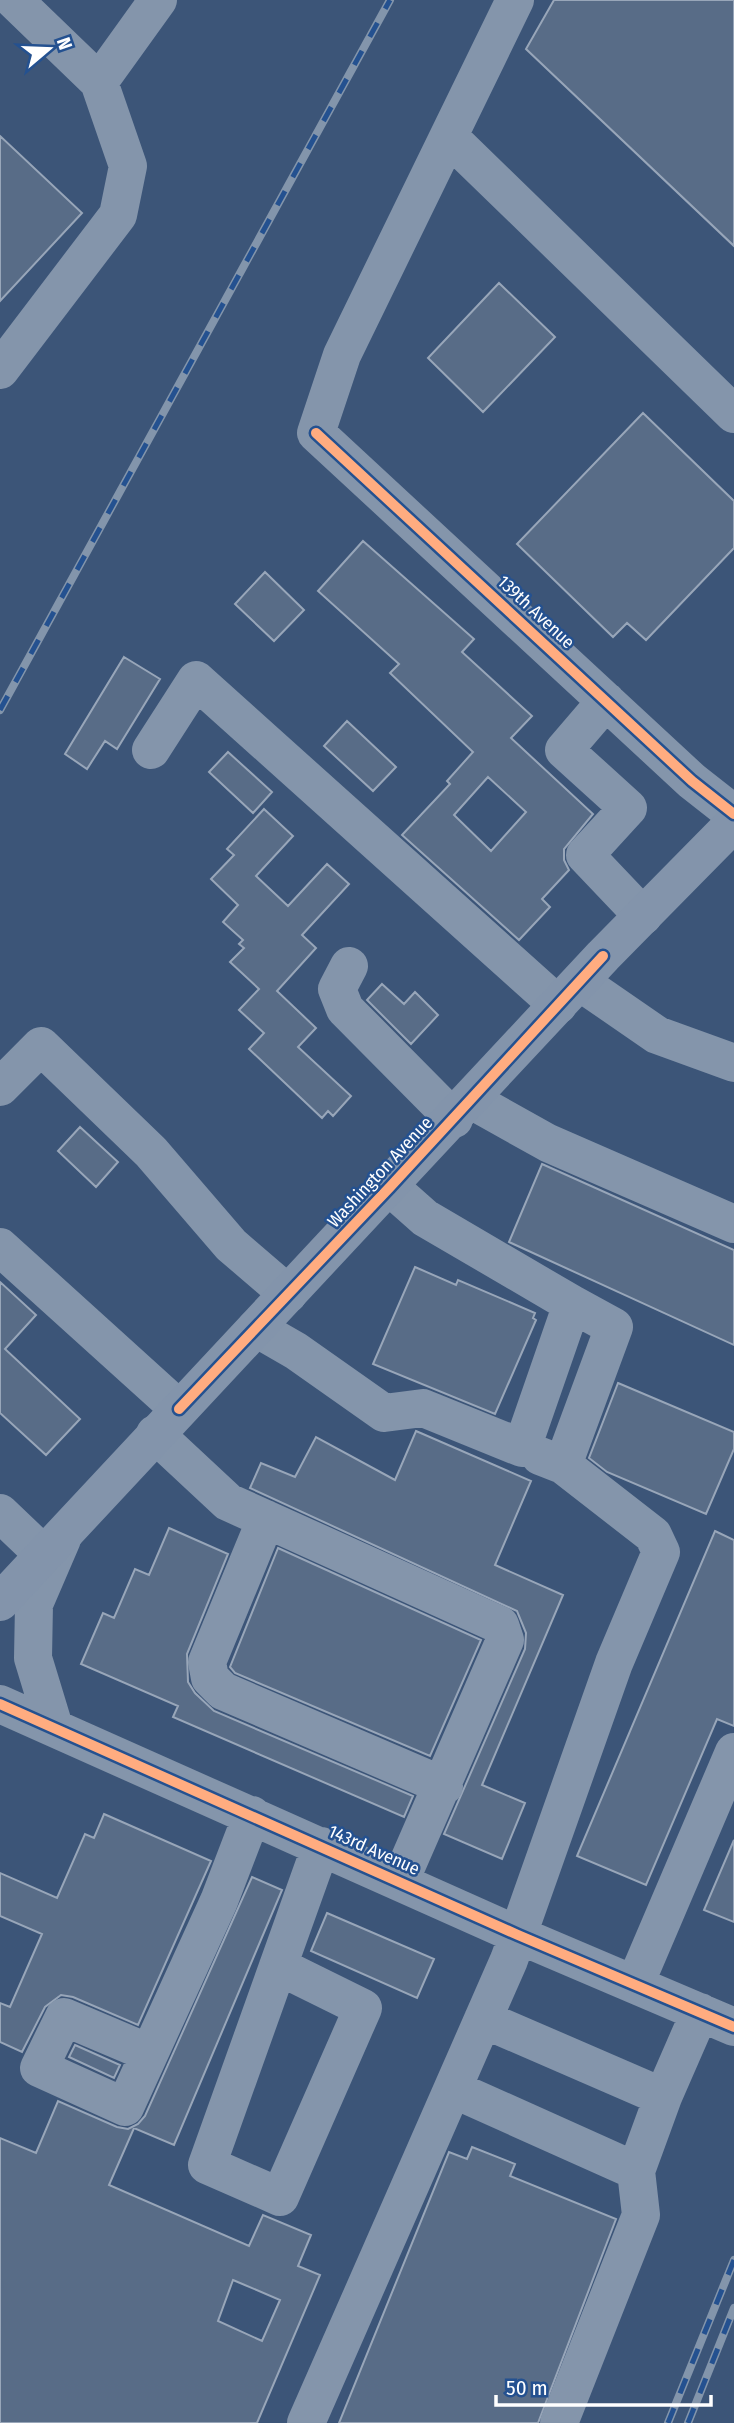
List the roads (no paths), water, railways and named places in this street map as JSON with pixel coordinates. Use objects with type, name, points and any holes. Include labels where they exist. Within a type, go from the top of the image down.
[{"type":"main road","name":"Washington Avenue","points":[[0,1602],[569,994],[734,823]]},
{"type":"street","points":[[0,370],[118,215],[128,166],[99,82],[14,0]]},
{"type":"street","points":[[99,82],[158,0]]},
{"type":"street","points":[[515,0],[497,32],[450,138],[734,414]]},
{"type":"street","name":"139th Avenue","points":[[450,138],[342,355],[316,433],[692,781],[734,814]]},
{"type":"street","points":[[151,750],[196,680],[569,994],[657,1035],[734,1063]]},
{"type":"street","points":[[606,701],[564,751],[628,808],[585,855],[643,916]]},
{"type":"street","points":[[349,966],[337,989],[345,1009],[462,1109],[548,1143],[734,1224]]},
{"type":"street","points":[[0,1087],[41,1046],[151,1152],[231,1245],[288,1294]]},
{"type":"street","points":[[390,1187],[425,1218],[614,1327],[563,1465]]},
{"type":"street","points":[[0,1247],[167,1421],[228,1502],[500,1625],[505,1640],[444,1786],[400,1881]]},
{"type":"street","points":[[522,1448],[572,1304]]},
{"type":"street","points":[[256,1328],[384,1413],[423,1408],[563,1465],[653,1535],[662,1552],[614,1663],[518,1935],[306,2423]]},
{"type":"street","points":[[0,1513],[55,1541],[34,1604],[33,1658],[54,1727]]},
{"type":"street","points":[[266,1519],[207,1662],[210,1678],[223,1691],[444,1786]]},
{"type":"street","name":"143rd Avenue","points":[[0,1704],[518,1935],[734,2026]]},
{"type":"street","points":[[635,1984],[674,1899],[734,1752]]},
{"type":"street","points":[[149,2053],[219,1901],[252,1815]]},
{"type":"street","points":[[278,1966],[363,2008],[280,2197],[206,2165],[321,1846]]},
{"type":"street","points":[[559,2423],[641,2215],[636,2171],[663,2097],[700,2012]]},
{"type":"street","points":[[483,2019],[663,2097]]},
{"type":"street","points":[[453,2088],[636,2171]]},
{"type":"railway","points":[[0,710],[390,0]]},
{"type":"railway","points":[[668,2423],[734,2260]]},
{"type":"railway","points":[[688,2423],[734,2308]]}]
